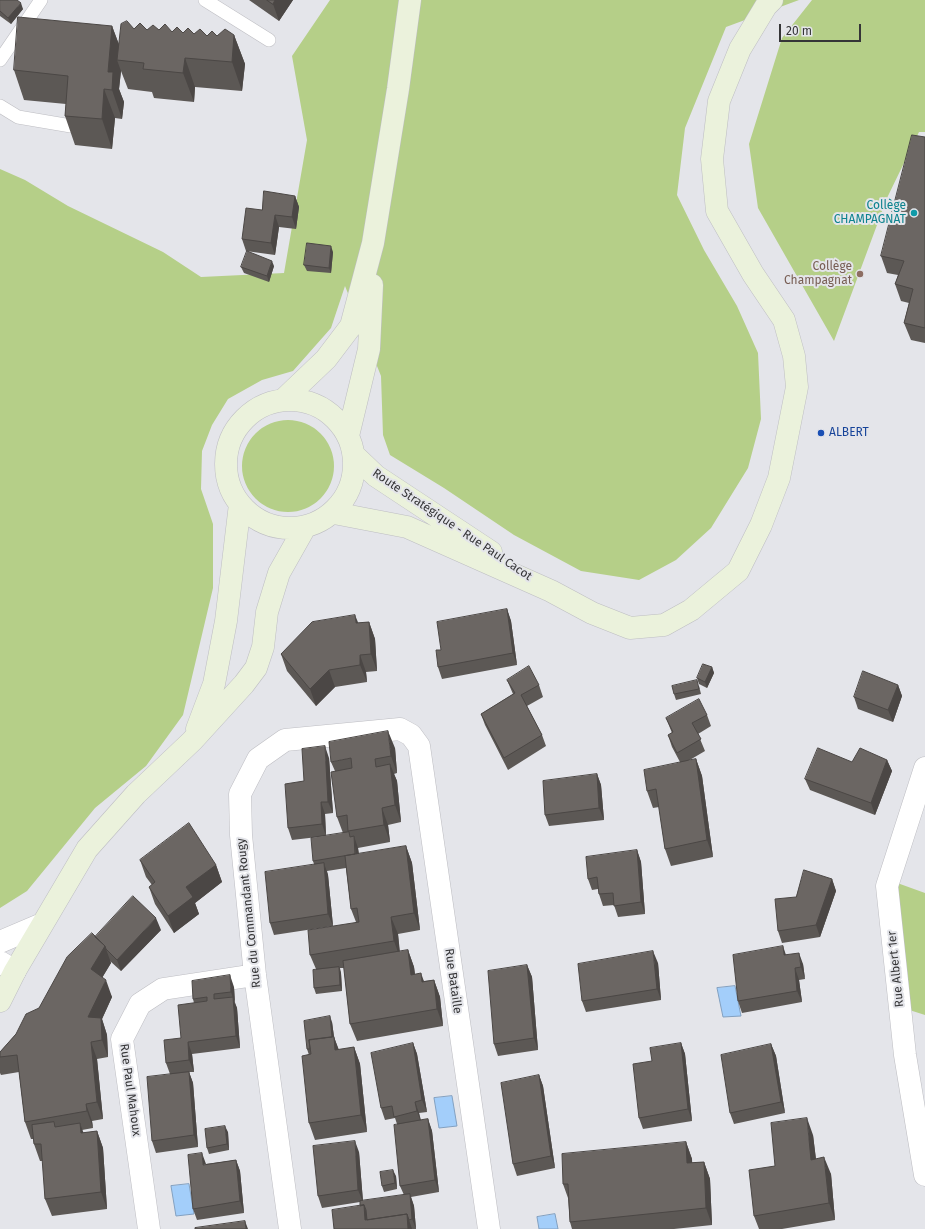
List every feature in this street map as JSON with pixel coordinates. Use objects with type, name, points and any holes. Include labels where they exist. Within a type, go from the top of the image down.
[{"type":"street","points":[[283,400],[326,360],[351,326],[373,244],[410,0]]},
{"type":"street","name":"Route Stratégique - Rue Paul Cacot","points":[[334,513],[407,527],[551,591],[592,613],[630,628],[664,625],[692,610],[738,571],[761,525],[779,478],[797,387],[794,356],[784,320],[753,274],[718,211],[712,158],[719,101],[740,49],[766,6],[772,0]]},
{"type":"street","points":[[348,436],[369,349],[373,244]]},
{"type":"street","points":[[283,400],[303,401],[321,408],[337,419],[348,436],[355,456],[354,477],[347,497],[334,513],[320,522],[305,527],[287,529],[269,525],[253,516],[240,504],[230,487],[226,468],[228,448],[235,430],[248,416],[264,405],[283,400]]},
{"type":"street","name":"Route Stratégique - Rue Paul Cacot","points":[[355,456],[376,476],[551,591]]},
{"type":"street","points":[[192,742],[214,684],[226,621],[240,504]]},
{"type":"street","points":[[4,980],[42,924],[87,849],[136,794],[192,742],[244,684],[256,668],[263,647],[267,612],[279,573],[305,527]]},
{"type":"street","name":"Rue du Commandant Rougy","points":[[290,1229],[256,975],[241,835],[240,794],[258,759],[285,740],[400,729],[411,735]]},
{"type":"street","name":"Rue Bataille","points":[[411,735],[419,746],[489,1229]]},
{"type":"street","name":"Rue Albert 1er","points":[[925,768],[887,886],[905,1055],[925,1175]]},
{"type":"street","points":[[0,942],[42,924]]},
{"type":"street","name":"Rue Paul Mahoux","points":[[149,1229],[122,1039],[140,1004],[163,989],[256,975]]},
{"type":"lane","points":[[0,60],[41,0]]},
{"type":"lane","points":[[205,0],[269,40]]},
{"type":"lane","points":[[0,106],[18,117],[71,126]]},
{"type":"green space","points":[[330,0],[799,0],[726,27],[685,128],[677,195],[704,250],[737,306],[758,353],[761,419],[748,468],[711,528],[676,560],[639,580],[581,571],[514,535],[444,488],[390,455],[383,435],[381,376],[345,286],[331,328],[293,371],[262,380],[228,399],[212,425],[202,451],[201,489],[213,524],[213,588],[183,715],[146,766],[95,808],[27,891],[0,908],[0,169],[25,180],[68,206],[163,252],[201,277],[284,273],[307,140],[292,56]]},
{"type":"green space","points":[[812,0],[925,0],[925,132],[919,132],[887,198],[834,341],[758,208],[749,144],[782,38]]},
{"type":"green space","points":[[288,420],[305,424],[320,434],[330,449],[334,466],[330,483],[320,498],[305,508],[288,512],[271,508],[256,498],[246,483],[242,466],[246,449],[256,434],[271,424]]},
{"type":"green space","points":[[889,880],[925,893],[925,1015],[900,1007]]},
{"type":"water","points":[[735,986],[741,1016],[723,1017],[717,988]]},
{"type":"water","points":[[452,1096],[457,1126],[439,1128],[434,1098]]},
{"type":"water","points":[[189,1184],[194,1214],[176,1216],[171,1186]]},
{"type":"water","points":[[555,1214],[558,1229],[539,1229],[537,1217]]},
{"type":"building","points":[[0,0],[17,0],[21,3],[8,18],[0,11]]},
{"type":"building","points":[[267,0],[275,0],[273,4]]},
{"type":"building","points":[[18,17],[112,26],[108,72],[113,72],[112,90],[104,89],[102,119],[65,116],[68,76],[14,70]]},
{"type":"building","points":[[127,21],[134,29],[140,23],[147,30],[153,25],[159,30],[165,24],[172,32],[177,27],[183,33],[188,28],[194,34],[200,29],[207,36],[212,31],[217,36],[225,29],[234,35],[232,62],[185,58],[183,73],[143,69],[144,63],[117,60],[121,24]]},
{"type":"building","name":"Collège CHAMPAGNAT","points":[[912,135],[925,137],[925,328],[904,323],[913,289],[895,284],[904,261],[881,256]]},
{"type":"building","points":[[264,191],[295,196],[292,217],[275,215],[271,243],[242,239],[246,208],[262,210]]},
{"type":"building","points":[[307,243],[331,246],[329,268],[304,265]]},
{"type":"building","points":[[247,251],[272,261],[267,276],[241,267]]},
{"type":"building","points":[[507,609],[513,653],[438,667],[436,650],[441,650],[437,622]]},
{"type":"building","points":[[355,615],[356,623],[369,622],[371,654],[360,655],[360,665],[329,670],[310,689],[281,654],[312,622]]},
{"type":"building","points":[[703,664],[712,667],[705,682],[697,678]]},
{"type":"building","points":[[529,666],[539,685],[521,695],[542,735],[504,758],[481,714],[515,693],[507,680]]},
{"type":"building","points":[[863,671],[898,685],[888,710],[854,697]]},
{"type":"building","points":[[697,680],[699,689],[674,694],[672,686]]},
{"type":"building","points":[[699,699],[707,715],[692,723],[701,739],[677,753],[668,735],[673,732],[666,718]]},
{"type":"building","points":[[388,731],[391,756],[375,759],[376,767],[390,764],[395,805],[382,808],[384,825],[348,831],[347,815],[337,817],[331,772],[352,768],[351,758],[331,762],[329,742]]},
{"type":"building","points":[[325,746],[328,802],[321,802],[322,824],[288,828],[285,784],[304,781],[302,749]]},
{"type":"building","points":[[818,748],[852,762],[860,748],[887,760],[871,803],[805,779]]},
{"type":"building","points":[[696,759],[707,840],[665,849],[656,789],[647,791],[644,770]]},
{"type":"building","points":[[597,774],[599,808],[545,815],[543,781]]},
{"type":"building","points":[[189,823],[216,865],[186,887],[193,897],[168,916],[149,887],[155,882],[140,860]]},
{"type":"building","points":[[349,832],[350,837],[354,836],[355,854],[313,861],[311,838]]},
{"type":"building","points":[[406,846],[414,913],[391,917],[394,941],[310,955],[308,930],[359,922],[357,908],[351,909],[345,856]]},
{"type":"building","points":[[637,850],[641,902],[614,906],[613,893],[599,894],[597,877],[588,879],[586,857]]},
{"type":"building","points":[[324,863],[328,914],[270,923],[265,872]]},
{"type":"building","points":[[804,870],[832,879],[816,925],[778,931],[775,899],[796,897]]},
{"type":"building","points":[[133,896],[156,918],[117,960],[95,937]]},
{"type":"building","points":[[92,933],[105,946],[91,969],[106,980],[88,1017],[101,1018],[102,1040],[91,1042],[97,1102],[86,1104],[87,1111],[25,1122],[17,1055],[0,1057],[0,1052],[16,1034],[26,1014],[39,1008],[67,957]]},
{"type":"building","points":[[783,946],[784,955],[799,953],[801,967],[795,968],[797,991],[738,1001],[733,955]]},
{"type":"building","points":[[408,950],[411,975],[421,973],[422,982],[434,980],[437,1009],[350,1024],[343,961]]},
{"type":"building","points":[[653,951],[657,989],[582,1001],[578,964]]},
{"type":"building","points":[[527,965],[534,1038],[494,1044],[488,971]]},
{"type":"building","points":[[339,967],[340,985],[314,988],[313,970]]},
{"type":"building","points":[[230,975],[231,992],[214,994],[214,999],[233,997],[236,1036],[188,1042],[189,1060],[166,1063],[164,1040],[181,1038],[178,1005],[207,1001],[207,997],[193,999],[192,981]]},
{"type":"building","points":[[330,1016],[332,1037],[309,1040],[310,1049],[307,1049],[304,1021]]},
{"type":"building","points":[[334,1037],[335,1050],[354,1047],[361,1115],[309,1123],[302,1056],[311,1054],[309,1040]]},
{"type":"building","points":[[413,1043],[422,1100],[415,1102],[417,1111],[394,1117],[392,1106],[381,1108],[371,1053]]},
{"type":"building","points":[[681,1043],[688,1109],[639,1118],[633,1064],[652,1061],[650,1048]]},
{"type":"building","points":[[771,1044],[781,1102],[730,1113],[721,1055]]},
{"type":"building","points":[[189,1072],[194,1135],[152,1141],[147,1077]]},
{"type":"building","points":[[539,1075],[551,1156],[513,1164],[501,1083]]},
{"type":"building","points":[[807,1118],[811,1160],[824,1157],[829,1203],[754,1216],[749,1170],[775,1166],[771,1123]]},
{"type":"building","points":[[428,1119],[435,1180],[400,1186],[394,1125]]},
{"type":"building","points":[[54,1122],[55,1127],[80,1123],[81,1133],[97,1131],[101,1192],[45,1199],[41,1144],[34,1144],[32,1125]]},
{"type":"building","points":[[225,1126],[227,1144],[207,1148],[205,1129]]},
{"type":"building","points":[[355,1141],[358,1190],[318,1196],[313,1146]]},
{"type":"building","points":[[686,1142],[687,1163],[704,1162],[706,1208],[570,1222],[568,1184],[563,1184],[562,1154]]},
{"type":"building","points":[[202,1153],[203,1165],[236,1160],[240,1201],[193,1209],[188,1155]]},
{"type":"building","points":[[393,1170],[395,1183],[382,1186],[380,1172]]},
{"type":"building","points":[[410,1194],[412,1219],[409,1220],[407,1214],[367,1220],[364,1205],[360,1206],[360,1201]]},
{"type":"building","points":[[364,1205],[365,1220],[407,1214],[408,1229],[334,1229],[332,1210]]},
{"type":"building","points":[[245,1221],[246,1229],[195,1229],[195,1228]]},
{"type":"place","name":"Collège CHAMPAGNAT","points":[[914,213]]},
{"type":"place","name":"Collège Champagnat","points":[[860,274]]},
{"type":"place","name":"ALBERT","points":[[821,433]]}]
